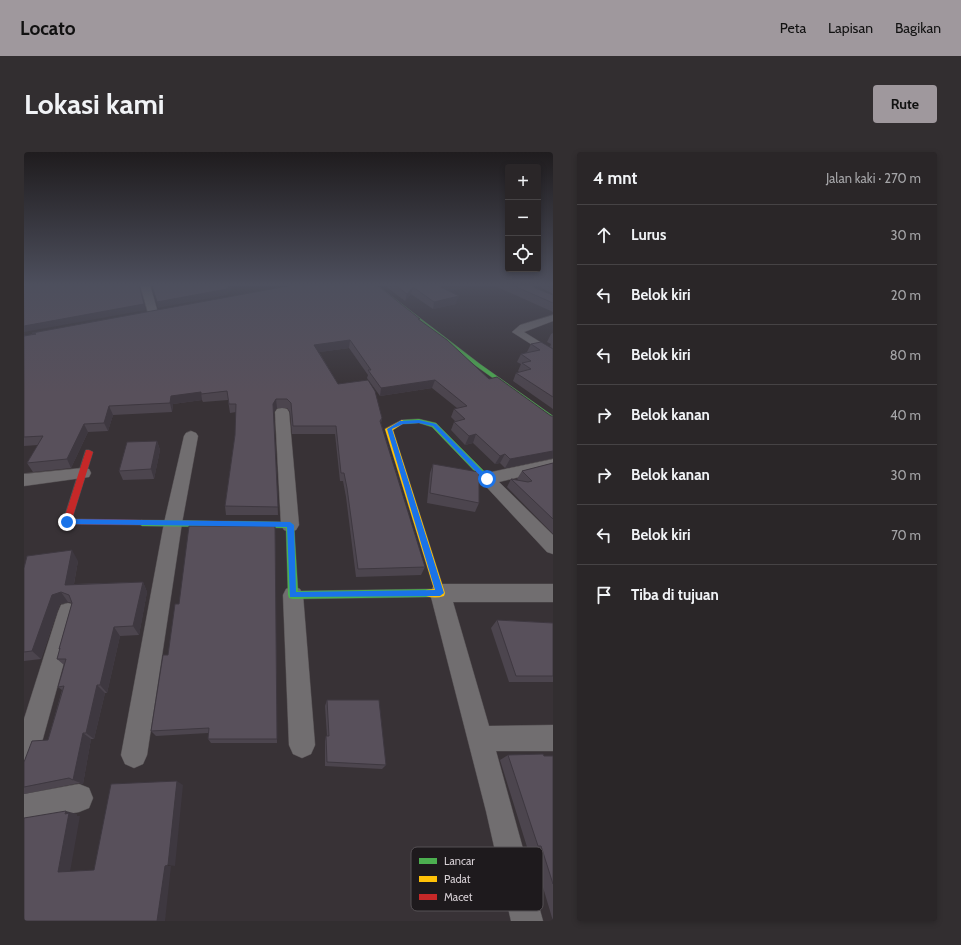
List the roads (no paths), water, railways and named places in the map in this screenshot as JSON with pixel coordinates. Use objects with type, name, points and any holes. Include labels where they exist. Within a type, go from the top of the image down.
[{"type":"street","points":[[421,321],[478,365],[553,419]]},
{"type":"street","points":[[545,321],[524,327],[517,332],[553,355]]},
{"type":"street","points":[[282,412],[290,525],[302,745]]},
{"type":"street","points":[[508,847],[481,739],[440,593],[389,429],[402,422],[419,422],[434,425],[553,547]]},
{"type":"street","points":[[134,755],[173,523],[191,436]]},
{"type":"street","points":[[90,452],[67,522],[290,525]]},
{"type":"street","points":[[487,479],[553,464]]},
{"type":"street","points":[[24,480],[83,473]]},
{"type":"street","points":[[293,595],[553,593]]},
{"type":"street","points":[[24,760],[68,612]]},
{"type":"street","points":[[481,739],[553,738]]},
{"type":"street","points":[[24,808],[79,798]]},
{"type":"street","points":[[524,911],[527,921]]}]
